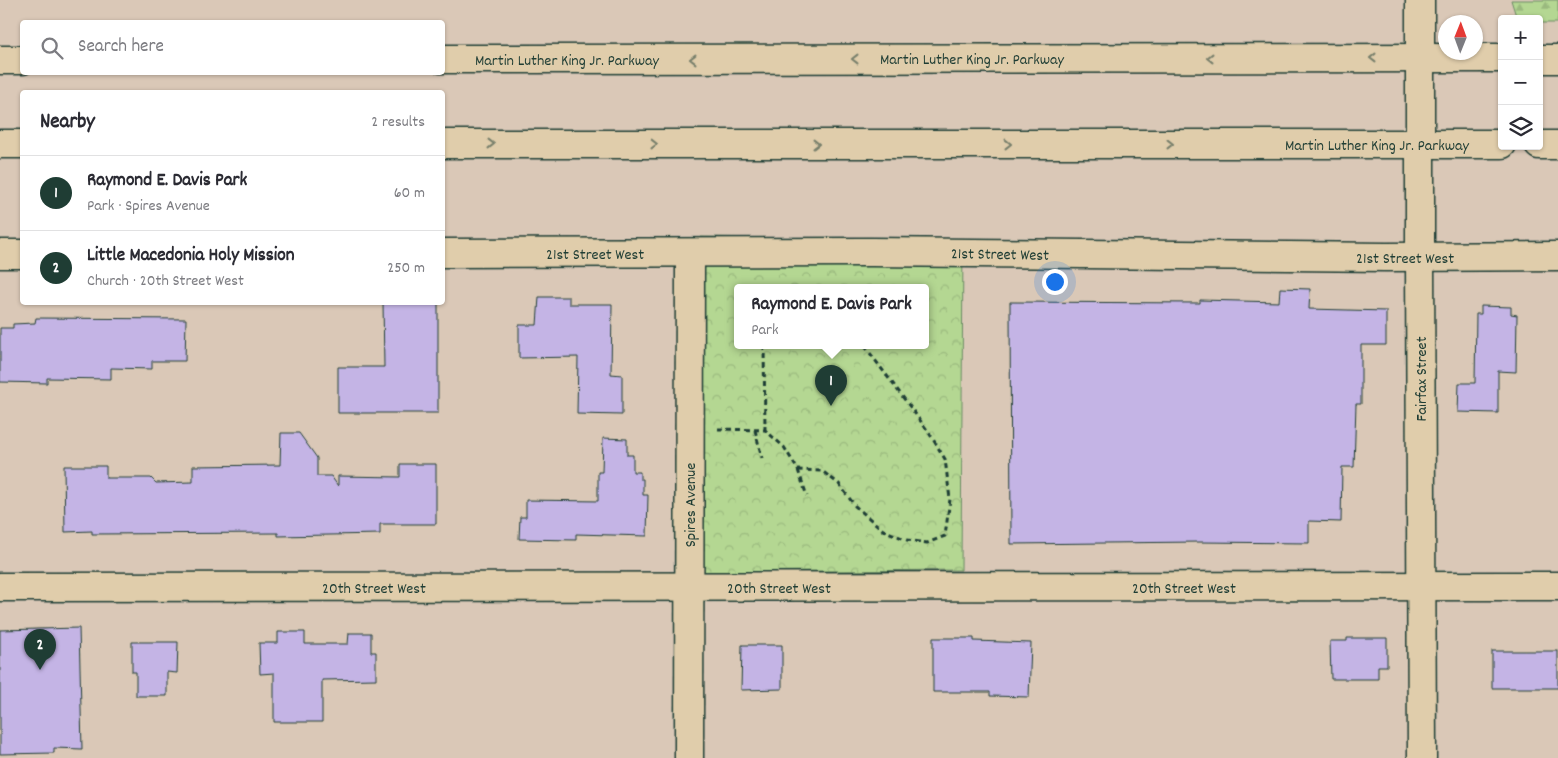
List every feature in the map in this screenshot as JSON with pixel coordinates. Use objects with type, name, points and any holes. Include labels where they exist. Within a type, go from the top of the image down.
[{"type":"main road","name":"Fairfax Street","points":[[1420,0],[1422,758]]},
{"type":"main road","name":"Martin Luther King Jr. Parkway","points":[[445,59],[1498,58]]},
{"type":"main road","points":[[1543,59],[1558,59]]},
{"type":"main road","points":[[0,60],[20,60]]},
{"type":"main road","points":[[0,144],[20,144]]},
{"type":"main road","name":"Martin Luther King Jr. Parkway","points":[[445,144],[1498,144]]},
{"type":"main road","points":[[1543,144],[1558,145]]},
{"type":"main road","name":"Spires Avenue","points":[[689,758],[690,252]]},
{"type":"main road","name":"21st Street West","points":[[445,253],[871,252],[1420,257],[1558,256]]},
{"type":"main road","points":[[0,254],[20,254]]},
{"type":"main road","name":"20th Street West","points":[[0,587],[1558,586]]},
{"type":"path","points":[[764,349],[765,430]]},
{"type":"path","points":[[798,470],[822,471],[839,484],[856,506],[883,530],[907,540],[927,544],[945,536],[950,499],[946,459],[928,431],[867,349]]},
{"type":"path","points":[[712,429],[765,430],[784,447],[798,470],[807,496]]},
{"type":"path","points":[[755,430],[762,458]]},
{"type":"green space","points":[[1511,0],[1558,0],[1558,23],[1543,23],[1543,15],[1516,15]]},
{"type":"green space","points":[[701,237],[963,241],[961,570],[700,572]]},
{"type":"building","points":[[1280,288],[1310,289],[1309,309],[1386,311],[1386,345],[1361,345],[1361,404],[1356,404],[1354,467],[1342,467],[1341,522],[1309,521],[1309,543],[1011,544],[1010,302],[1200,303],[1200,300],[1279,302]]},
{"type":"building","points":[[539,297],[569,297],[569,304],[612,304],[611,374],[622,375],[622,415],[577,414],[578,357],[519,358],[519,325],[537,325]]},
{"type":"building","points":[[383,305],[438,305],[438,413],[338,413],[338,367],[384,367]]},
{"type":"building","points":[[1481,306],[1511,307],[1511,314],[1517,315],[1516,372],[1498,371],[1498,413],[1458,412],[1459,383],[1475,383],[1476,314],[1481,314]]},
{"type":"building","points":[[36,318],[186,319],[185,361],[152,361],[152,369],[111,368],[111,379],[47,378],[47,383],[0,382],[0,328],[13,328],[13,324],[35,323]]},
{"type":"building","points":[[281,433],[299,433],[317,458],[317,476],[331,476],[338,486],[338,476],[400,477],[400,464],[436,464],[436,524],[380,524],[380,534],[278,536],[278,533],[92,534],[92,531],[65,532],[64,466],[106,466],[106,478],[151,478],[156,483],[193,482],[193,466],[280,465]]},
{"type":"building","points":[[603,438],[627,439],[627,455],[633,455],[633,472],[640,472],[640,479],[643,479],[643,495],[648,495],[647,536],[576,534],[576,540],[519,539],[520,517],[526,517],[526,500],[598,501],[598,472],[602,472]]},
{"type":"building","points":[[79,628],[82,749],[54,748],[54,753],[0,754],[0,630]]},
{"type":"building","points":[[278,632],[305,632],[305,644],[348,644],[349,633],[371,633],[371,652],[376,652],[376,679],[322,680],[322,722],[274,722],[274,673],[260,674],[259,643],[278,643]]},
{"type":"building","points":[[933,638],[974,638],[974,641],[1031,643],[1029,697],[990,696],[990,692],[933,692]]},
{"type":"building","points":[[1347,638],[1387,638],[1387,666],[1378,666],[1378,679],[1331,679],[1330,641],[1347,641]]},
{"type":"building","points":[[132,642],[178,642],[177,673],[167,672],[167,696],[136,696],[136,672],[132,672]]},
{"type":"building","points":[[742,645],[782,645],[782,689],[741,690]]},
{"type":"building","points":[[1492,651],[1558,651],[1558,688],[1492,688]]},
{"type":"place","name":"Raymond E. Davis Park","points":[[831,406]]},
{"type":"place","name":"Little Macedonia Holy Mission","points":[[40,670]]}]
